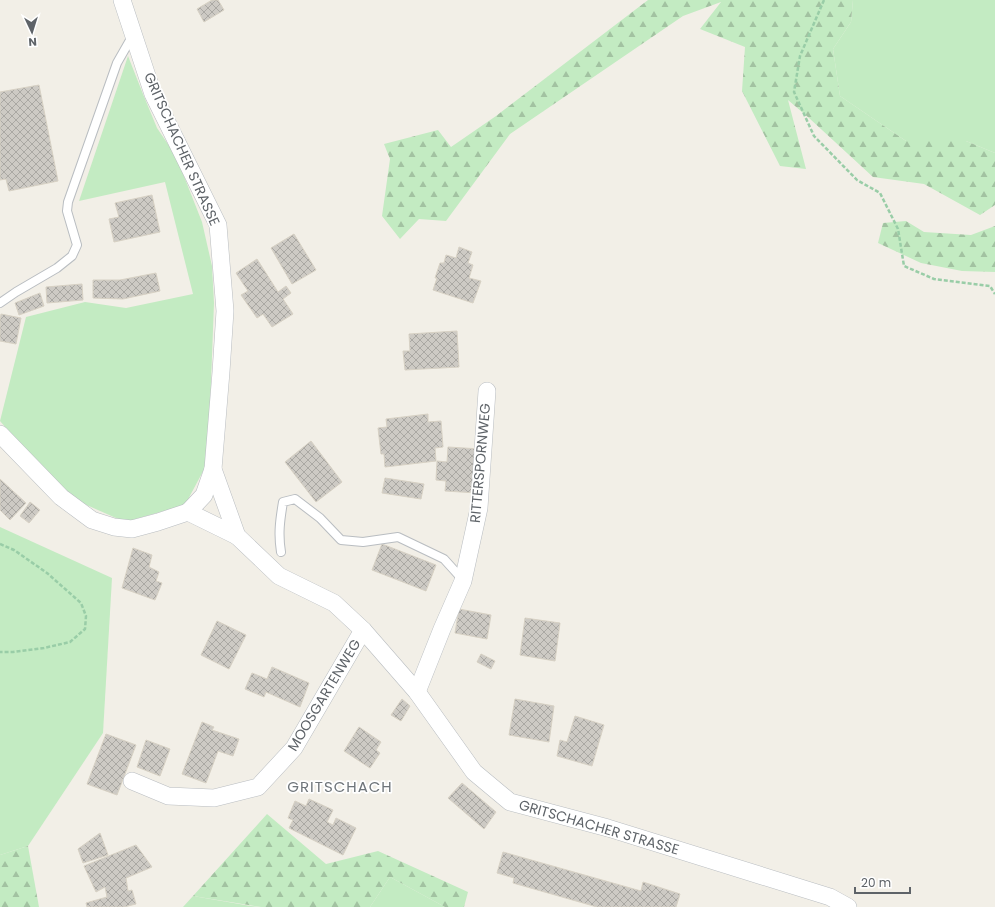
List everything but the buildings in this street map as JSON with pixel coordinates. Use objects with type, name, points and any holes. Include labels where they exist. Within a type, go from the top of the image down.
[{"type":"street","name":"GRITSCHACHER STRASSE","points":[[122,0],[153,94],[218,225],[225,311],[213,470],[204,495],[188,512]]},
{"type":"street","name":"RITTERSPORNWEG","points":[[417,692],[463,581],[479,508],[487,391]]},
{"type":"street","points":[[0,434],[61,497],[92,520],[114,527],[132,529],[188,512],[237,536]]},
{"type":"street","name":"GRITSCHACHER STRASSE","points":[[213,470],[237,536],[280,576],[334,603],[363,630],[417,692],[474,772],[510,802],[616,830],[830,897],[848,907]]},
{"type":"street","name":"MOOSGARTENWEG","points":[[132,781],[168,796],[176,797],[214,798],[258,788],[294,748],[363,630]]},
{"type":"lane","points":[[0,303],[57,268],[72,256],[77,245],[67,211],[68,202],[117,63],[133,34]]},
{"type":"lane","points":[[281,552],[279,537],[283,502],[294,499],[320,518],[342,540],[363,542],[398,537],[444,559],[463,581]]},
{"type":"path","points":[[824,0],[800,56],[794,92],[814,136],[857,180],[880,193],[898,229],[904,266],[934,279],[990,286],[995,294]]},
{"type":"path","points":[[0,544],[14,550],[48,573],[81,603],[86,616],[85,629],[70,642],[32,650],[0,652]]},
{"type":"green space","points":[[648,0],[853,0],[851,22],[833,49],[840,96],[906,141],[966,141],[995,153],[995,205],[980,215],[924,184],[873,177],[788,100],[806,169],[780,166],[742,91],[745,47],[700,29],[721,2],[683,16],[510,134],[446,221],[419,219],[400,239],[382,216],[390,159],[384,144],[438,130],[451,147],[496,116]]},
{"type":"green space","points":[[853,0],[995,0],[995,153],[966,141],[906,141],[840,96],[833,49],[851,22]]},
{"type":"green space","points":[[128,56],[157,128],[176,156],[202,222],[212,266],[214,303],[208,462],[185,505],[125,522],[64,495],[0,421],[26,317],[85,302],[126,308],[193,294],[165,182],[79,201]]},
{"type":"green space","points":[[906,221],[924,232],[971,235],[995,226],[995,272],[962,271],[921,263],[878,243],[883,223]]},
{"type":"green space","points":[[0,527],[112,578],[103,733],[28,846],[0,855]]},
{"type":"green space","points":[[267,814],[326,864],[378,851],[468,892],[464,907],[445,907],[390,877],[370,907],[261,907],[193,896]]},
{"type":"green space","points":[[28,846],[39,907],[0,907],[0,855]]},
{"type":"green space","points":[[390,877],[445,907],[370,907]]},
{"type":"green space","points":[[193,896],[251,906],[261,907],[183,907]]},
{"type":"district","name":"GRITSCHACH","points":[[340,786]]}]
